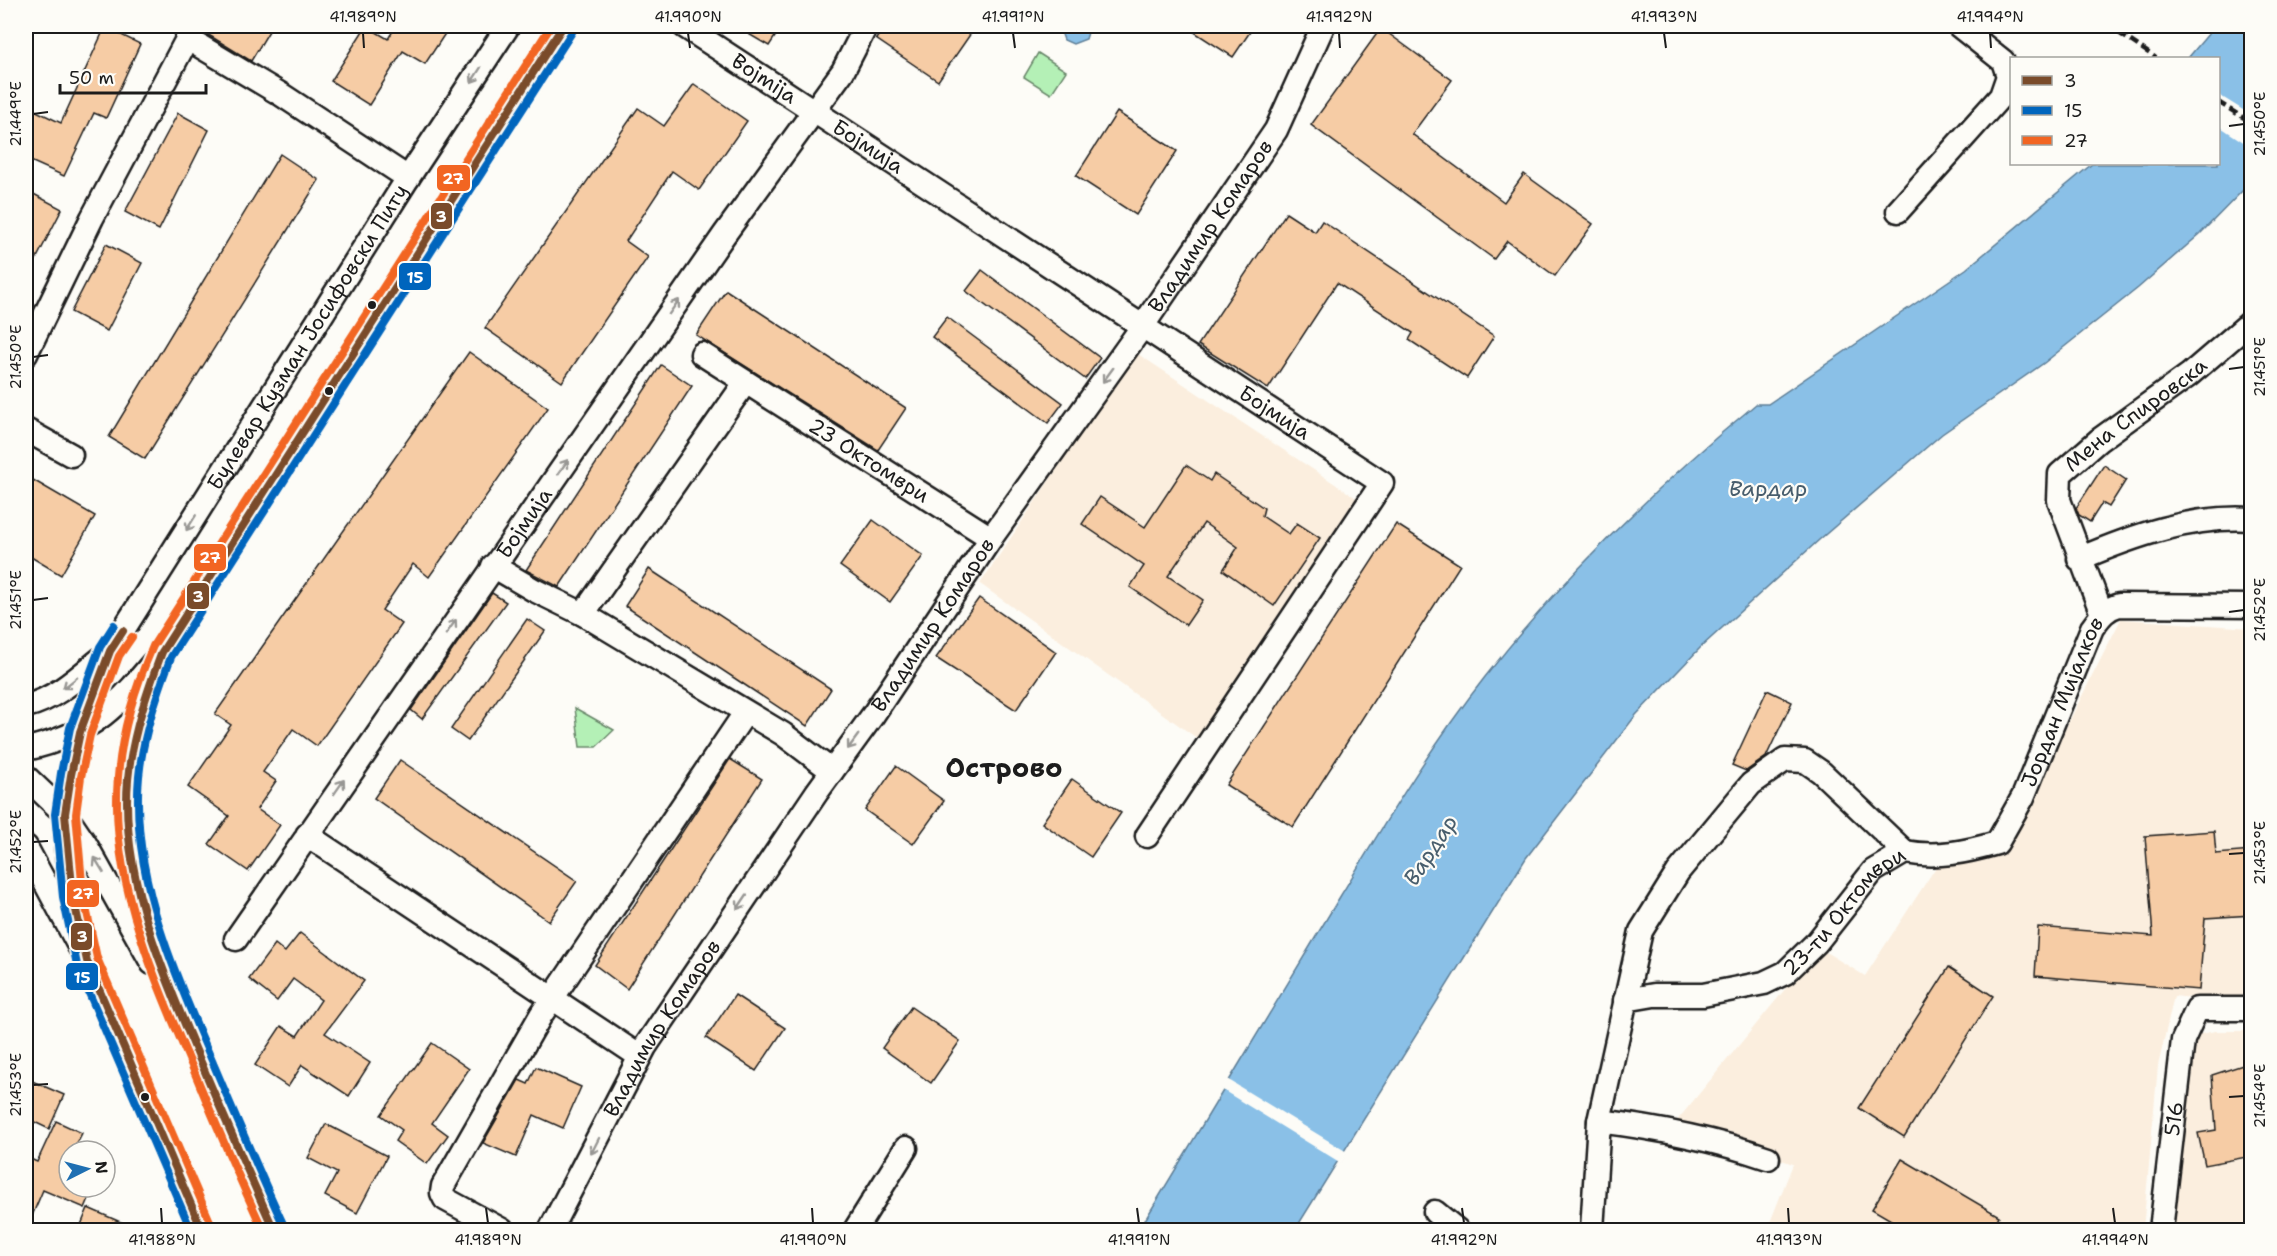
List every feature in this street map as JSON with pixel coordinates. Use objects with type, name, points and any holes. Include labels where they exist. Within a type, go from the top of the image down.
[{"type":"street","name":"Булевар Кузман Јосифовски Питу","points":[[110,651],[408,178],[507,26]]},
{"type":"street","name":"Булевар Кузман Јосифовски Питу","points":[[26,749],[80,732],[99,720],[123,699],[162,652],[563,26]]},
{"type":"street","name":"Bojmija","points":[[684,26],[815,110]]},
{"type":"street","name":"Бојмија","points":[[236,939],[494,566],[843,71],[866,26]]},
{"type":"street","name":"Владимир Комаров","points":[[550,1230],[639,1056],[832,771],[873,715],[991,538],[1142,327],[1276,130],[1323,26]]},
{"type":"street","points":[[1898,212],[2001,96],[2008,76],[2002,61],[1959,26]]},
{"type":"street","points":[[26,354],[92,218],[191,32],[408,178]]},
{"type":"street","name":"Бојмија","points":[[815,110],[1382,483],[1147,836]]},
{"type":"street","name":"Мена Спировска","points":[[2102,614],[2079,559],[2059,500],[2060,474],[2099,440],[2189,375],[2252,321]]},
{"type":"street","name":"23 Октомври","points":[[702,354],[991,538]]},
{"type":"street","points":[[583,614],[745,383]]},
{"type":"street","points":[[26,430],[71,455]]},
{"type":"street","points":[[2079,559],[2124,540],[2179,525],[2252,519]]},
{"type":"street","points":[[494,566],[534,590],[583,614],[783,734],[832,771]]},
{"type":"street","name":"Јордан Мијалков","points":[[1905,852],[1925,856],[1947,854],[1997,843],[2023,797],[2092,628],[2102,614],[2119,605],[2252,606]]},
{"type":"street","points":[[26,706],[36,704],[61,690],[110,651]]},
{"type":"street","points":[[87,961],[73,896],[65,814],[80,732],[110,651]]},
{"type":"street","name":"Булевар Кузман Јосифовски Питу","points":[[162,652],[145,694],[130,766],[129,829],[137,875],[178,1008]]},
{"type":"street","points":[[502,1230],[446,1199],[442,1193],[443,1186],[522,1046],[551,1000],[745,713]]},
{"type":"street","name":"23-ти Октомври","points":[[1592,1230],[1599,1121],[1625,1000],[1641,931],[1678,872],[1751,784],[1785,760],[1805,761],[1821,772],[1905,852],[1873,871],[1817,942],[1785,973],[1764,982],[1703,994],[1654,995],[1625,1000]]},
{"type":"street","points":[[26,777],[65,814],[101,867],[178,1008],[274,1230]]},
{"type":"street","points":[[307,835],[551,1000],[639,1056]]},
{"type":"street","points":[[26,847],[87,961],[202,1230]]},
{"type":"street","name":"516","points":[[2161,1230],[2184,1040],[2198,1009],[2252,1009]]},
{"type":"street","points":[[1599,1121],[1654,1128],[1738,1148],[1768,1158]]},
{"type":"street","points":[[855,1230],[906,1148]]},
{"type":"street","points":[[1435,1212],[1457,1230]]},
{"type":"shaded area","points":[[1135,352],[1367,505],[1208,746],[980,584]]},
{"type":"shaded area","points":[[2121,619],[2251,628],[2251,999],[2210,1000],[2174,996],[2158,1066],[2143,1230],[1767,1230],[1793,1164],[1675,1123],[1819,948],[1865,976],[1938,864],[2001,856]]},
{"type":"shaded area","points":[[2215,1031],[2251,1031],[2251,1230],[2170,1230],[2192,1036]]},
{"type":"green space","points":[[1038,53],[1066,71],[1051,94],[1024,77]]},
{"type":"green space","points":[[575,708],[614,730],[596,747],[580,747]]},
{"type":"water","points":[[1059,26],[1090,26],[1086,39],[1073,44],[1064,40]]},
{"type":"water","name":"Вардар","points":[[2215,26],[2251,26],[2251,182],[2200,234],[2138,288],[2044,363],[1942,434],[1819,540],[1701,647],[1636,715],[1526,858],[1295,1230],[1139,1230],[1410,784],[1465,703],[1547,603],[1648,499],[1756,404],[1768,404],[1966,269],[2091,165],[2220,165],[2220,57],[2189,57]]},
{"type":"pier","points":[[2220,96],[2251,115],[2251,147],[2220,127]]},
{"type":"pier","points":[[1227,1079],[1347,1152],[1341,1163],[1221,1089]]},
{"type":"building","points":[[212,26],[272,26],[251,61],[207,34]]},
{"type":"building","points":[[366,26],[388,39],[396,26],[450,26],[425,64],[403,51],[369,105],[331,81]]},
{"type":"building","points":[[735,26],[782,26],[769,46]]},
{"type":"building","points":[[885,26],[976,26],[938,81],[876,39]]},
{"type":"building","points":[[1185,26],[1254,26],[1233,57]]},
{"type":"building","points":[[105,27],[140,44],[106,118],[94,113],[64,176],[26,159],[26,106],[61,123]]},
{"type":"building","points":[[1381,28],[1452,80],[1412,134],[1504,202],[1524,174],[1593,224],[1555,276],[1507,241],[1494,259],[1311,125]]},
{"type":"building","points":[[694,84],[747,121],[699,190],[672,171],[626,241],[648,257],[562,382],[485,328],[638,108],[664,126]]},
{"type":"building","points":[[1117,112],[1177,151],[1136,215],[1076,176]]},
{"type":"building","points":[[178,113],[209,130],[159,230],[125,212]]},
{"type":"building","points":[[280,154],[319,180],[145,459],[109,437]]},
{"type":"building","points":[[26,190],[62,209],[26,279]]},
{"type":"building","points":[[1286,213],[1315,232],[1322,221],[1494,336],[1467,378],[1409,340],[1413,333],[1337,283],[1268,389],[1198,345]]},
{"type":"building","points":[[106,244],[142,263],[107,331],[71,312]]},
{"type":"building","points":[[982,270],[1100,358],[1085,379],[966,291]]},
{"type":"building","points":[[726,290],[906,408],[878,450],[696,335]]},
{"type":"building","points":[[947,317],[1063,403],[1048,423],[932,337]]},
{"type":"building","points":[[469,352],[548,408],[429,577],[413,564],[382,610],[402,624],[317,746],[293,729],[263,772],[276,781],[257,809],[280,825],[248,871],[209,844],[229,816],[188,787],[231,725],[215,714]]},
{"type":"building","points":[[661,365],[692,386],[559,587],[526,570]]},
{"type":"building","points":[[1186,465],[1210,481],[1214,474],[1264,508],[1262,516],[1289,534],[1297,523],[1320,538],[1274,606],[1223,570],[1238,547],[1204,523],[1168,576],[1203,600],[1186,625],[1130,587],[1144,566],[1082,524],[1100,497],[1145,527]]},
{"type":"building","points":[[2104,465],[2126,480],[2109,507],[2102,503],[2090,522],[2079,515],[2076,508]]},
{"type":"building","points":[[33,480],[95,516],[61,575],[26,554],[26,493]]},
{"type":"building","points":[[873,520],[923,556],[890,602],[840,566]]},
{"type":"building","points":[[1396,524],[1460,565],[1293,827],[1226,785]]},
{"type":"building","points":[[649,569],[831,689],[807,726],[625,606]]},
{"type":"building","points":[[492,593],[506,602],[422,719],[411,710]]},
{"type":"building","points":[[979,598],[1056,652],[1016,710],[936,658]]},
{"type":"building","points":[[527,619],[545,631],[468,741],[451,729]]},
{"type":"building","points":[[1767,690],[1792,702],[1766,757],[1746,771],[1732,765]]},
{"type":"building","points":[[730,759],[762,779],[627,989],[595,965]]},
{"type":"building","points":[[400,760],[577,881],[549,921],[374,798]]},
{"type":"building","points":[[896,766],[944,801],[913,844],[865,810]]},
{"type":"building","points":[[1072,779],[1121,813],[1091,857],[1042,823]]},
{"type":"building","points":[[2214,831],[2216,854],[2252,851],[2252,915],[2205,918],[2199,990],[2035,976],[2038,927],[2153,936],[2145,836]]},
{"type":"building","points":[[300,933],[364,981],[325,1033],[370,1063],[349,1096],[302,1065],[288,1087],[255,1065],[281,1026],[297,1036],[321,1000],[293,979],[277,1001],[249,979],[275,944],[285,952]]},
{"type":"building","points":[[1949,967],[1993,996],[1904,1137],[1859,1108]]},
{"type":"building","points":[[735,995],[785,1028],[756,1071],[706,1038]]},
{"type":"building","points":[[911,1007],[960,1041],[931,1083],[882,1048]]},
{"type":"building","points":[[432,1043],[469,1069],[432,1123],[448,1135],[427,1164],[395,1141],[402,1130],[381,1115]]},
{"type":"building","points":[[2252,1062],[2252,1156],[2205,1165],[2198,1133],[2216,1130],[2212,1075]]},
{"type":"building","points":[[536,1067],[581,1087],[563,1128],[534,1115],[516,1157],[483,1143],[519,1080],[528,1084]]},
{"type":"building","points":[[32,1081],[64,1095],[49,1129],[26,1118],[26,1095]]},
{"type":"building","points":[[56,1121],[82,1133],[79,1139],[57,1139],[57,1196],[43,1190],[26,1230],[26,1157],[37,1162]]},
{"type":"building","points":[[326,1124],[387,1156],[357,1213],[325,1196],[337,1173],[308,1158]]},
{"type":"building","points":[[1902,1159],[1999,1216],[1991,1230],[1908,1230],[1872,1209]]},
{"type":"building","points":[[64,1199],[89,1199],[85,1208]]},
{"type":"building","points":[[88,1208],[139,1230],[79,1230]]},
{"type":"railway","points":[[2108,26],[2154,57]]},
{"type":"railway","points":[[2220,103],[2252,123]]},
{"type":"transit line","name":"27","points":[[263,1230],[167,1006],[131,905],[119,836],[117,801],[120,762],[127,722],[153,646],[551,26]]},
{"type":"transit line","name":"3","points":[[274,1230],[176,1004],[142,904],[134,871],[127,802],[133,744],[162,652],[563,26]]},
{"type":"transit line","name":"15","points":[[284,1226],[162,936],[145,870],[140,836],[138,783],[148,728],[171,657],[572,32]]},
{"type":"transit line","name":"15","points":[[114,625],[100,647],[70,728],[61,773],[55,814],[63,897],[77,965],[191,1230]]},
{"type":"transit line","name":"3","points":[[123,631],[110,651],[80,732],[71,775],[65,814],[73,896],[87,961],[202,1230]]},
{"type":"transit line","name":"27","points":[[132,637],[119,656],[90,735],[81,777],[76,814],[83,894],[97,958],[212,1226]]},
{"type":"district","name":"Острово","points":[[1004,768]]}]
